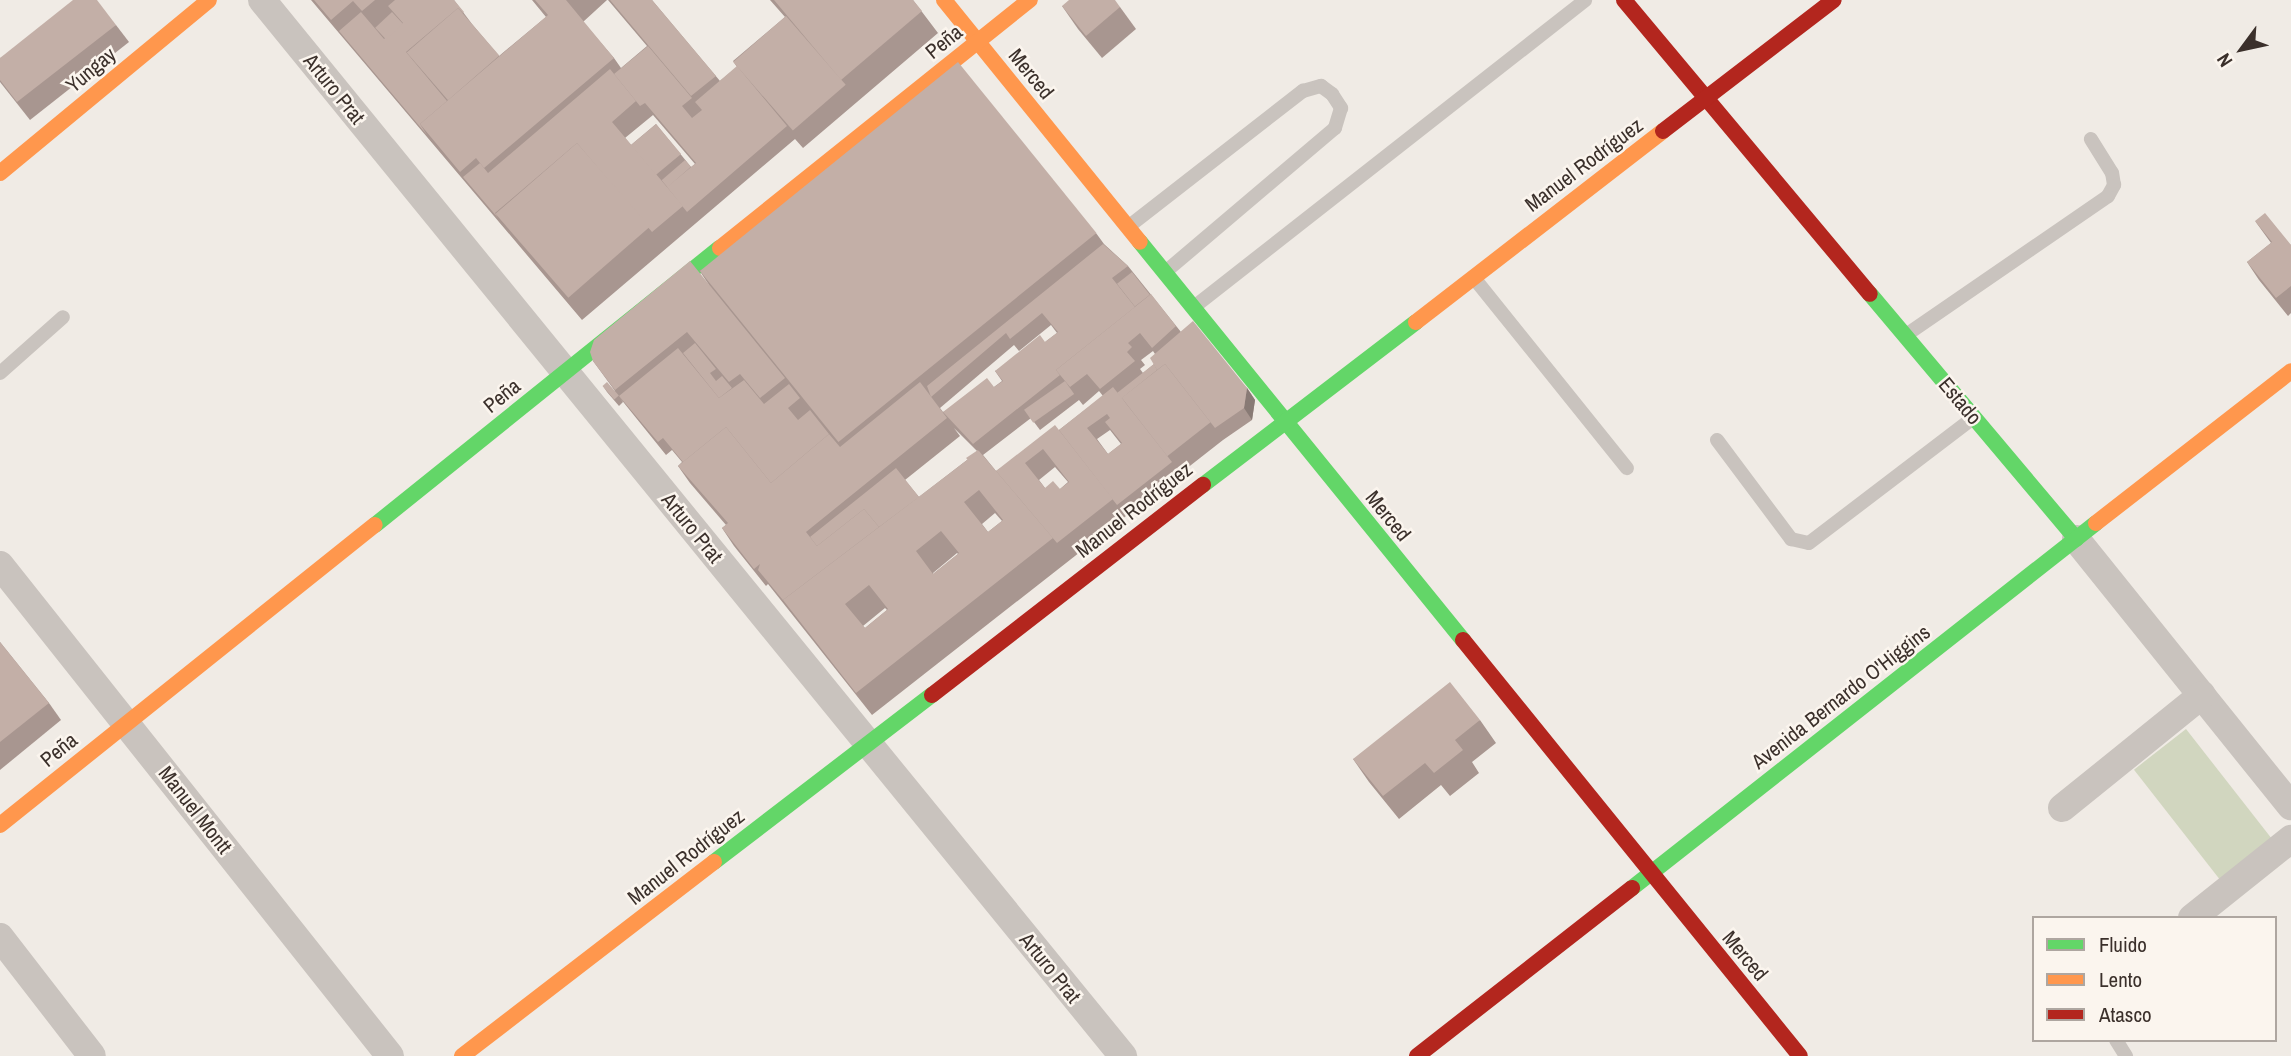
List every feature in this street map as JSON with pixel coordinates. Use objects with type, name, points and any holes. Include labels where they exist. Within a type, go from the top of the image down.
[{"type":"street","name":"Yungay","points":[[0,173],[209,0]]},
{"type":"street","name":"Arturo Prat","points":[[262,0],[1122,1056]]},
{"type":"street","name":"Merced","points":[[944,0],[1649,874],[1800,1056]]},
{"type":"street","name":"Peña","points":[[0,825],[1030,0]]},
{"type":"street","name":"Estado","points":[[1624,0],[1704,99],[2077,539],[2291,806]]},
{"type":"street","name":"Manuel Rodríguez","points":[[462,1056],[1834,0]]},
{"type":"street","name":"Avenida Bernardo O'Higgins","points":[[1416,1056],[2291,371]]},
{"type":"street","name":"Manuel Montt","points":[[0,565],[390,1056]]},
{"type":"street","points":[[2062,808],[2202,695]]},
{"type":"street","points":[[2195,916],[2291,839]]},
{"type":"street","points":[[0,937],[92,1056]]},
{"type":"lane","points":[[1193,308],[1585,0]]},
{"type":"lane","points":[[1128,228],[1303,91],[1321,86],[1332,94],[1340,108],[1335,128],[1164,273]]},
{"type":"lane","points":[[1905,336],[2108,196],[2114,185],[2112,173],[2091,139]]},
{"type":"lane","points":[[1473,276],[1627,468]]},
{"type":"lane","points":[[0,373],[63,317]]},
{"type":"lane","points":[[1717,440],[1791,539],[1809,543],[1974,418]]},
{"type":"green space","points":[[2186,729],[2277,845],[2224,885],[2134,770]]},
{"type":"building","points":[[73,0],[97,0],[116,25],[17,102],[0,80],[0,58]]},
{"type":"building","points":[[314,0],[375,0],[362,11],[353,1],[331,20]]},
{"type":"building","points":[[395,0],[454,0],[464,12],[458,8],[406,52],[447,101],[420,124],[427,135],[339,31],[361,12],[384,39],[403,23],[388,6]]},
{"type":"building","points":[[535,0],[566,0],[614,58],[484,168],[476,158],[460,172],[420,124],[548,15]]},
{"type":"building","points":[[610,0],[652,0],[716,76],[691,96]]},
{"type":"building","points":[[774,0],[913,0],[922,11],[841,80]]},
{"type":"building","points":[[1069,0],[1115,0],[1120,7],[1086,36],[1062,6]]},
{"type":"building","points":[[458,8],[499,56],[448,100],[407,53]]},
{"type":"building","points":[[392,12],[403,24],[386,39],[375,28]]},
{"type":"building","points":[[786,16],[846,85],[793,131],[733,62]]},
{"type":"building","points":[[648,46],[692,98],[682,106],[692,118],[702,110],[695,102],[737,66],[787,126],[687,212],[667,187],[696,163],[645,103],[640,106],[614,74]]},
{"type":"building","points":[[958,62],[1096,233],[838,442],[700,271]]},
{"type":"building","points":[[610,69],[636,101],[612,122],[683,206],[652,232],[577,143],[495,213],[498,218],[463,177],[480,163],[488,173]]},
{"type":"building","points":[[656,124],[681,154],[656,175],[631,145]]},
{"type":"building","points":[[577,143],[650,227],[568,298],[495,214]]},
{"type":"building","points":[[685,160],[691,167],[668,187],[662,180]]},
{"type":"building","points":[[2265,213],[2291,245],[2291,286],[2276,298],[2247,262],[2272,242],[2255,221]]},
{"type":"building","points":[[1103,244],[1128,266],[1112,278],[1135,307],[1056,370],[1060,375],[973,444],[943,412],[987,378],[994,387],[1003,381],[995,371],[1040,335],[1045,342],[1058,332],[1042,313],[1010,339],[1006,333],[931,397],[927,386]]},
{"type":"building","points":[[690,261],[785,378],[760,398],[740,374],[729,382],[687,332],[615,390],[593,361],[590,352],[594,340]]},
{"type":"building","points":[[1132,272],[1150,295],[1135,307],[1117,284]]},
{"type":"building","points":[[1151,294],[1176,326],[1152,348],[1140,333],[1128,343],[1132,347],[1127,352],[1135,361],[1100,389],[1087,374],[1070,387],[1056,370]]},
{"type":"building","points":[[1193,321],[1247,388],[1244,408],[1215,428],[1165,364],[1157,370],[1150,358]]},
{"type":"building","points":[[695,343],[716,369],[710,373],[716,381],[722,376],[732,388],[719,398],[683,353]]},
{"type":"building","points":[[678,348],[719,398],[744,380],[764,404],[789,384],[800,398],[788,408],[798,420],[810,410],[829,434],[771,483],[726,427],[683,462],[663,438],[658,442],[619,396]]},
{"type":"building","points":[[1154,364],[1157,370],[1122,398],[1125,403],[1117,393]]},
{"type":"building","points":[[1165,364],[1211,422],[1167,456],[1122,398]]},
{"type":"building","points":[[1065,381],[1074,394],[1033,423],[1024,410]]},
{"type":"building","points":[[607,382],[619,396],[614,400],[602,386]]},
{"type":"building","points":[[920,382],[947,418],[806,532],[817,546],[864,509],[879,527],[783,600],[787,605],[758,570],[760,564],[754,569],[722,528],[728,523],[678,466],[726,427],[771,483],[829,434],[840,447]]},
{"type":"building","points":[[1113,387],[1172,462],[1117,505],[1059,430]],"holes":[[[1107,414],[1110,418],[1105,422],[1122,443],[1108,454],[1087,428]]]},
{"type":"building","points":[[1055,425],[1113,499],[1057,543],[996,471]],"holes":[[[1043,449],[1069,482],[1060,489],[1053,481],[1045,488],[1025,463]]]},
{"type":"building","points":[[978,450],[979,452],[968,460],[966,458]]},
{"type":"building","points":[[979,451],[1053,538],[856,693],[783,600]],"holes":[[[979,490],[1003,520],[988,532],[964,502]],[[941,531],[959,553],[933,574],[916,551]],[[869,585],[888,609],[865,628],[845,604]]]},
{"type":"building","points":[[896,468],[919,497],[879,527],[864,509],[817,546],[810,537]]},
{"type":"building","points":[[0,642],[49,703],[0,742]]},
{"type":"building","points":[[1450,682],[1480,720],[1455,740],[1463,750],[1434,773],[1425,763],[1383,796],[1353,759]]},
{"type":"traffic: fast","points":[[1140,242],[1463,640]]},
{"type":"traffic: fast","points":[[375,525],[720,248]]},
{"type":"traffic: fast","points":[[1870,294],[2076,539]]},
{"type":"traffic: fast","points":[[1203,485],[1416,322]]},
{"type":"traffic: fast","points":[[1632,888],[2096,523]]},
{"type":"traffic: fast","points":[[714,862],[932,695]]},
{"type":"traffic: slow","points":[[0,173],[209,0]]},
{"type":"traffic: slow","points":[[944,0],[1140,242]]},
{"type":"traffic: slow","points":[[720,248],[1030,0]]},
{"type":"traffic: slow","points":[[1416,322],[1663,131]]},
{"type":"traffic: slow","points":[[2096,523],[2291,371]]},
{"type":"traffic: slow","points":[[0,825],[375,525]]},
{"type":"traffic: slow","points":[[462,1056],[714,862]]},
{"type":"traffic: jam","points":[[1624,0],[1870,294]]},
{"type":"traffic: jam","points":[[1663,131],[1834,0]]},
{"type":"traffic: jam","points":[[932,695],[1203,485]]},
{"type":"traffic: jam","points":[[1463,640],[1800,1056]]},
{"type":"traffic: jam","points":[[1417,1056],[1632,888]]}]
